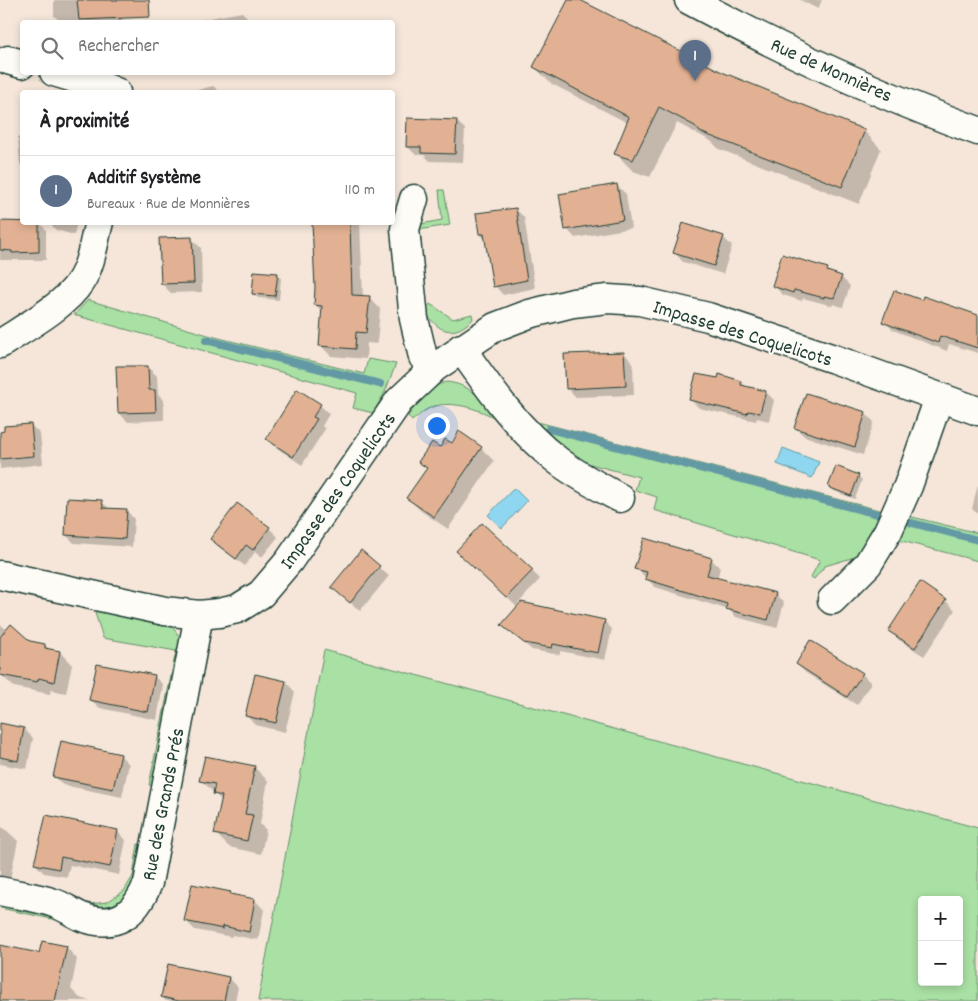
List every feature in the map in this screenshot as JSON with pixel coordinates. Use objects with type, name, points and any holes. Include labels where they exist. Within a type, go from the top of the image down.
[{"type":"street","name":"Rue de Monnières","points":[[689,0],[824,66],[932,113],[978,130]]},
{"type":"street","points":[[64,75],[111,90]]},
{"type":"street","points":[[414,199],[405,229],[414,319],[423,357],[434,368]]},
{"type":"street","points":[[0,344],[60,304],[81,282],[98,225]]},
{"type":"street","name":"Impasse des Coquelicots","points":[[199,615],[237,609],[261,594],[289,561],[399,401],[434,368],[461,348],[495,327],[529,314],[574,303],[608,298],[640,301],[708,317],[834,359],[978,411]]},
{"type":"street","points":[[461,348],[499,402],[556,460],[620,498]]},
{"type":"street","points":[[832,600],[868,564],[888,530],[908,486],[939,398]]},
{"type":"street","points":[[0,576],[165,610],[199,615]]},
{"type":"street","name":"Rue des Grands Prés","points":[[0,891],[52,902],[92,920],[107,922],[120,918],[132,911],[141,900],[148,883],[199,615]]},
{"type":"green space","points":[[439,190],[444,190],[450,225],[418,230],[423,269],[418,270],[417,227],[421,224],[442,220]]},
{"type":"green space","points":[[88,300],[215,337],[364,374],[368,359],[396,364],[385,392],[373,413],[353,408],[357,393],[74,315]]},
{"type":"green space","points":[[430,304],[453,319],[472,314],[473,319],[466,325],[453,331],[441,328],[435,324],[425,311]]},
{"type":"green space","points":[[446,382],[455,383],[470,390],[500,417],[497,419],[463,406],[444,405],[428,409],[412,421],[408,416],[420,400],[434,387]]},
{"type":"green space","points":[[526,419],[883,511],[894,484],[896,486],[865,554],[825,566],[814,579],[811,577],[820,560],[654,510],[657,497],[635,490],[639,477],[575,460]]},
{"type":"green space","points":[[908,516],[978,533],[978,561],[898,540]]},
{"type":"green space","points":[[101,605],[169,622],[185,649],[154,786],[149,785],[176,651],[103,638],[95,613]]},
{"type":"green space","points":[[324,650],[978,828],[978,1001],[258,1001]]},
{"type":"green space","points":[[138,844],[143,845],[138,888],[110,914],[69,900],[90,904],[107,902],[124,891],[133,876]]},
{"type":"green space","points":[[0,898],[75,924],[0,908]]},
{"type":"water","points":[[783,448],[819,462],[812,478],[777,464]]},
{"type":"water","points":[[514,488],[527,501],[502,528],[488,515]]},
{"type":"building","points":[[77,0],[149,0],[150,17],[79,20]]},
{"type":"building","points":[[568,0],[580,0],[722,72],[865,130],[842,187],[700,132],[695,126],[659,107],[633,160],[614,154],[629,117],[533,67]]},
{"type":"building","points":[[407,118],[457,120],[455,154],[421,153],[421,147],[406,147]]},
{"type":"building","points":[[617,184],[623,220],[565,230],[559,194]]},
{"type":"building","points":[[516,208],[527,280],[493,287],[484,234],[479,234],[476,213]]},
{"type":"building","points":[[0,221],[20,222],[20,225],[39,225],[39,252],[12,253],[12,251],[0,250]]},
{"type":"building","points":[[683,223],[724,236],[714,266],[673,253]]},
{"type":"building","points":[[312,225],[350,225],[352,295],[370,296],[366,333],[356,332],[355,349],[319,346],[322,306],[314,305]]},
{"type":"building","points":[[192,237],[194,283],[161,284],[159,238]]},
{"type":"building","points":[[782,254],[828,268],[827,271],[842,276],[834,298],[824,296],[824,298],[794,290],[793,293],[772,286]]},
{"type":"building","points":[[254,271],[278,273],[275,296],[252,294]]},
{"type":"building","points":[[894,290],[922,300],[923,296],[978,315],[978,348],[940,336],[938,343],[882,322]]},
{"type":"building","points":[[624,352],[626,386],[566,389],[564,354]]},
{"type":"building","points":[[116,366],[148,366],[149,390],[155,390],[156,412],[118,413]]},
{"type":"building","points":[[696,374],[718,378],[719,374],[741,381],[741,385],[766,391],[760,413],[748,411],[747,414],[689,400]]},
{"type":"building","points":[[297,389],[321,404],[313,417],[317,419],[293,457],[266,439]]},
{"type":"building","points":[[806,393],[866,412],[855,447],[794,428]]},
{"type":"building","points":[[31,424],[34,456],[0,459],[0,432],[4,431],[4,426]]},
{"type":"building","points":[[459,431],[482,447],[434,517],[406,498],[427,468],[418,462],[432,442],[440,447],[445,439],[452,443]]},
{"type":"building","points":[[836,466],[859,475],[851,496],[828,487]]},
{"type":"building","points":[[67,498],[102,500],[103,508],[127,509],[125,539],[65,535]]},
{"type":"building","points":[[237,503],[270,527],[253,550],[246,545],[236,559],[210,539]]},
{"type":"building","points":[[482,523],[533,570],[506,598],[456,551]]},
{"type":"building","points":[[644,538],[712,558],[707,575],[776,593],[768,620],[726,609],[727,604],[645,579],[647,572],[634,569]]},
{"type":"building","points":[[361,550],[380,566],[350,603],[331,587]]},
{"type":"building","points":[[920,582],[946,600],[915,648],[888,631]]},
{"type":"building","points":[[521,602],[605,620],[598,653],[553,644],[552,648],[524,643],[501,625]]},
{"type":"building","points":[[11,624],[30,641],[45,644],[45,648],[60,651],[54,682],[39,678],[37,682],[0,675],[0,637]]},
{"type":"building","points":[[810,640],[863,673],[847,697],[796,664]]},
{"type":"building","points":[[97,664],[155,675],[148,712],[89,700]]},
{"type":"building","points":[[255,674],[286,681],[276,723],[245,716]]},
{"type":"building","points":[[0,723],[24,728],[18,761],[0,757]]},
{"type":"building","points":[[61,741],[121,754],[113,789],[53,777]]},
{"type":"building","points":[[205,756],[255,766],[245,814],[253,815],[247,841],[214,834],[222,796],[213,794],[215,784],[199,781]]},
{"type":"building","points":[[46,815],[118,830],[110,867],[61,857],[59,869],[34,864]]},
{"type":"building","points":[[192,884],[255,899],[249,932],[223,926],[223,929],[184,921]]},
{"type":"building","points":[[42,941],[67,946],[55,1001],[0,1001],[0,945],[39,953]]},
{"type":"building","points":[[168,964],[229,977],[224,1001],[179,1001],[161,997]]},
{"type":"waterway","points":[[206,340],[380,384]]},
{"type":"waterway","points":[[549,429],[877,514]]},
{"type":"waterway","points":[[912,523],[978,540]]},
{"type":"place","name":"Additif Système","points":[[695,81]]}]
